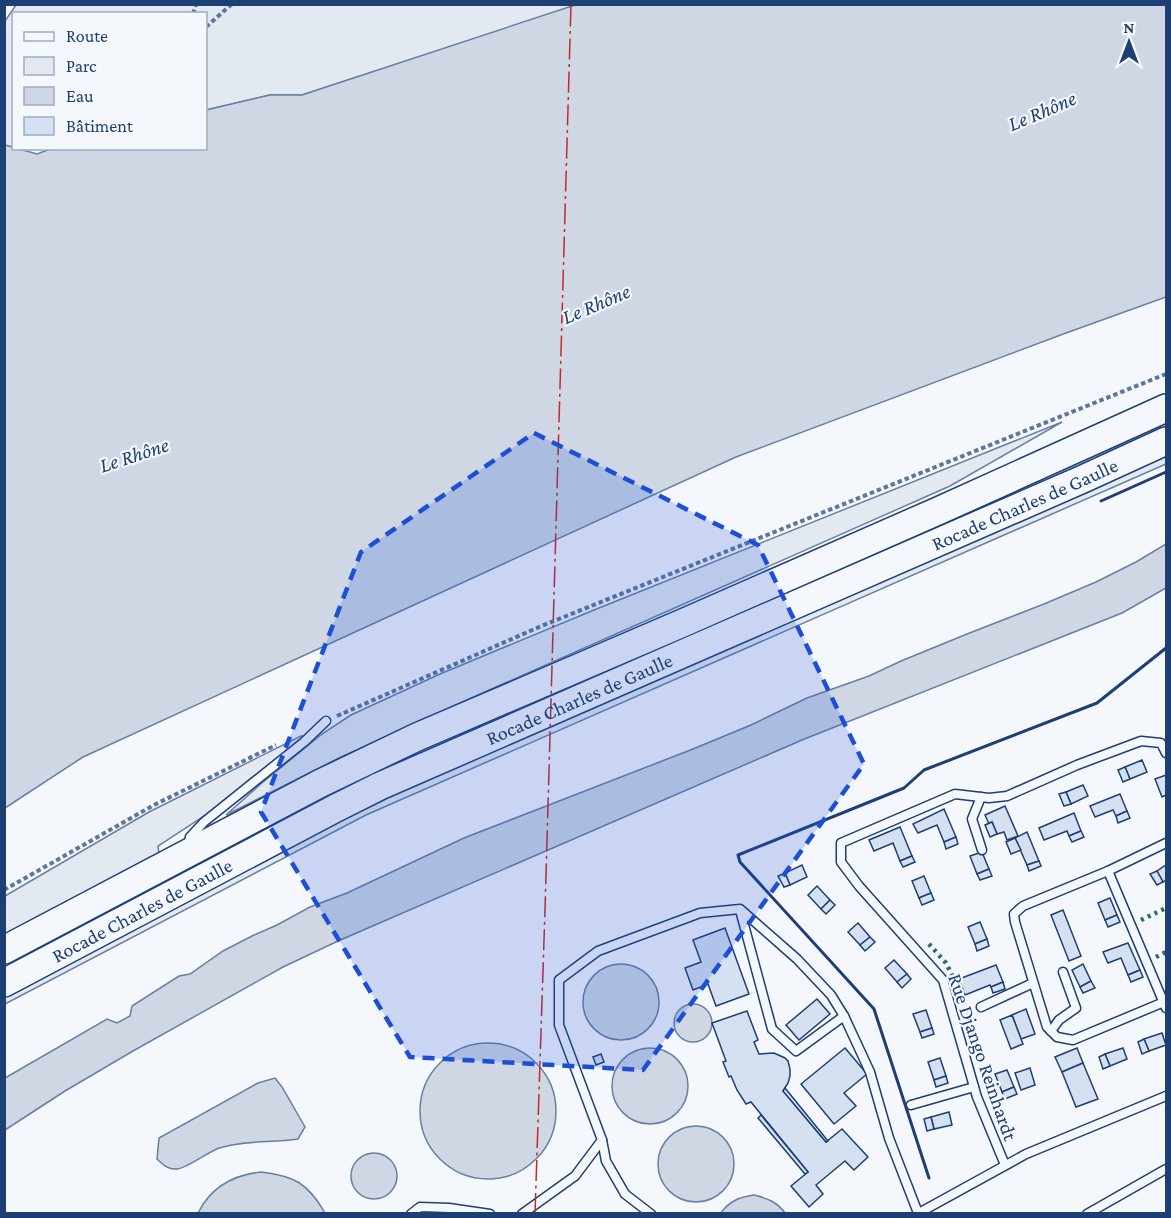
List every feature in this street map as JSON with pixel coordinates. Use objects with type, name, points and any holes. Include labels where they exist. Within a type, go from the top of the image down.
[{"type":"main road","name":"Rocade Charles de Gaulle","points":[[4,950],[321,783],[417,737],[707,612],[1167,408]]},
{"type":"main road","name":"Rocade Charles de Gaulle","points":[[4,983],[380,786],[1167,441]]},
{"type":"lane","points":[[188,853],[189,837],[204,822],[304,742],[326,721]]},
{"type":"lane","name":"Rue Django Reinhardt","points":[[1005,1165],[974,1087],[944,980],[859,886],[841,862],[841,843],[955,794],[989,798],[1007,796],[1077,765],[1141,741],[1161,743],[1167,753]]},
{"type":"lane","points":[[981,797],[972,819],[982,850]]},
{"type":"lane","points":[[1108,871],[1165,1005],[1073,1040],[1057,1037],[1047,1027],[1014,922],[1014,914],[1023,906],[1108,871],[1167,843]]},
{"type":"lane","points":[[740,909],[772,1029],[796,1051],[844,1016]]},
{"type":"lane","points":[[651,1214],[625,1194],[606,1161],[602,1140],[559,1025],[559,980],[598,951],[700,913],[740,909],[797,958],[831,995],[844,1016],[870,1072],[890,1138],[917,1213],[1026,1154],[1167,1096]]},
{"type":"lane","points":[[1051,1031],[1059,1020],[1076,1008],[1063,972]]},
{"type":"lane","points":[[981,1007],[1033,982]]},
{"type":"lane","points":[[911,1105],[974,1087]]},
{"type":"lane","points":[[522,1214],[574,1176],[602,1140]]},
{"type":"lane","points":[[1087,1214],[1167,1169]]},
{"type":"lane","points":[[411,1214],[420,1207],[449,1208],[490,1214]]},
{"type":"path","points":[[207,26],[232,4]]},
{"type":"path","points":[[326,721],[539,627],[1167,374]]},
{"type":"path","points":[[4,890],[153,805],[285,741]]},
{"type":"highlighted area","points":[[534,433],[758,545],[864,764],[643,1070],[410,1057],[261,812],[361,552]]},
{"type":"green space","points":[[16,5],[578,5],[302,95],[270,95],[207,110],[207,12],[12,12],[12,148],[5,145],[5,21]]},
{"type":"green space","points":[[1062,422],[950,486],[339,758],[226,815],[322,734],[351,715],[440,674],[594,610]]},
{"type":"green space","points":[[1166,422],[1166,431],[5,975],[5,962],[340,784],[1114,447]]},
{"type":"green space","points":[[1166,454],[1166,464],[366,815],[5,1004],[5,995],[375,802]]},
{"type":"green space","points":[[304,736],[224,803],[158,846],[159,854],[5,934],[5,896],[149,812]]},
{"type":"water","name":"Le Rhône","points":[[578,4],[1166,5],[1166,297],[736,457],[83,757],[5,808],[5,145],[12,147],[12,150],[37,154],[48,150],[207,150],[207,110],[270,95],[302,95]]},
{"type":"water","points":[[1166,544],[1166,588],[1122,613],[802,740],[338,941],[283,967],[133,1051],[5,1130],[5,1078],[107,1019],[117,1023],[130,1016],[132,1006],[179,976],[190,974],[223,951],[254,935],[310,907],[347,893],[464,838],[693,749],[807,698],[869,676],[1096,582]]},
{"type":"water","points":[[614,964],[628,964],[642,970],[653,981],[659,995],[656,1017],[648,1029],[628,1040],[614,1040],[600,1034],[589,1023],[583,1009],[583,995],[589,981],[600,970]]},
{"type":"water","points":[[693,1004],[707,1009],[712,1023],[707,1037],[693,1042],[679,1037],[674,1023],[679,1009]]},
{"type":"water","points":[[488,1043],[514,1048],[526,1054],[536,1063],[545,1073],[551,1085],[556,1111],[551,1137],[545,1149],[536,1159],[526,1168],[514,1174],[488,1179],[462,1174],[450,1168],[440,1159],[431,1149],[425,1137],[420,1111],[425,1085],[431,1073],[440,1063],[450,1054],[462,1048]]},
{"type":"water","points":[[643,1048],[657,1048],[671,1054],[682,1065],[688,1079],[685,1101],[677,1113],[657,1124],[643,1124],[629,1118],[618,1107],[612,1093],[612,1079],[618,1065],[629,1054]]},
{"type":"water","points":[[275,1078],[305,1127],[298,1139],[229,1145],[177,1169],[166,1167],[157,1159],[159,1138],[258,1083]]},
{"type":"water","points":[[689,1126],[703,1126],[717,1132],[728,1143],[734,1157],[731,1179],[723,1191],[703,1202],[689,1202],[675,1196],[664,1185],[658,1171],[658,1157],[664,1143],[675,1132]]},
{"type":"water","points":[[374,1153],[390,1160],[397,1176],[390,1192],[374,1199],[358,1192],[351,1176],[358,1160]]},
{"type":"water","points":[[261,1172],[283,1176],[299,1183],[312,1194],[325,1213],[198,1213],[216,1189],[232,1179]]},
{"type":"water","points":[[754,1195],[771,1201],[785,1213],[721,1213],[735,1200]]},
{"type":"building","points":[[1142,760],[1147,772],[1130,779],[1125,767]]},
{"type":"building","points":[[1125,767],[1130,779],[1123,782],[1118,770]]},
{"type":"building","points":[[1166,775],[1166,795],[1162,797],[1155,779]]},
{"type":"building","points":[[1083,785],[1088,796],[1071,804],[1066,792]]},
{"type":"building","points":[[1066,792],[1071,804],[1064,806],[1059,794]]},
{"type":"building","points":[[1120,794],[1127,811],[1116,816],[1113,810],[1095,817],[1090,806]]},
{"type":"building","points":[[1005,806],[1018,836],[1007,840],[1004,832],[997,834],[992,822],[989,824],[985,815]]},
{"type":"building","points":[[944,809],[956,837],[944,842],[937,825],[918,833],[913,824]]},
{"type":"building","points":[[1127,811],[1130,818],[1118,823],[1116,816]]},
{"type":"building","points":[[1074,813],[1081,831],[1069,836],[1067,831],[1044,840],[1039,828]]},
{"type":"building","points":[[992,822],[997,834],[990,837],[985,825]]},
{"type":"building","points":[[900,827],[912,856],[900,861],[893,843],[874,851],[869,840]]},
{"type":"building","points":[[1081,831],[1084,837],[1072,842],[1069,836]]},
{"type":"building","points":[[1027,832],[1039,861],[1027,865],[1015,838]]},
{"type":"building","points":[[956,837],[958,844],[946,849],[944,842]]},
{"type":"building","points":[[1015,838],[1021,850],[1011,854],[1006,842]]},
{"type":"building","points":[[982,852],[989,869],[977,874],[970,856]]},
{"type":"building","points":[[912,856],[915,862],[903,867],[900,861]]},
{"type":"building","points":[[1039,861],[1041,866],[1029,871],[1027,865]]},
{"type":"building","points":[[802,865],[807,877],[790,885],[785,873]]},
{"type":"building","points":[[1166,865],[1166,880],[1163,882],[1157,871]]},
{"type":"building","points":[[989,869],[992,876],[980,880],[977,874]]},
{"type":"building","points":[[1157,871],[1163,882],[1157,885],[1150,874]]},
{"type":"building","points":[[785,873],[790,885],[784,887],[778,876]]},
{"type":"building","points":[[924,876],[931,893],[919,898],[912,881]]},
{"type":"building","points":[[817,886],[830,900],[821,909],[808,895]]},
{"type":"building","points":[[931,893],[934,900],[922,905],[919,898]]},
{"type":"building","points":[[1110,898],[1117,915],[1105,920],[1098,903]]},
{"type":"building","points":[[830,900],[835,905],[826,914],[821,909]]},
{"type":"building","points":[[1063,910],[1081,956],[1069,961],[1051,915]]},
{"type":"building","points":[[1117,915],[1120,922],[1108,927],[1105,920]]},
{"type":"building","points":[[980,922],[987,939],[975,944],[968,927]]},
{"type":"building","points":[[858,923],[870,937],[860,945],[848,932]]},
{"type":"building","points":[[725,928],[749,994],[716,1006],[708,984],[693,990],[685,968],[701,962],[693,940]]},
{"type":"building","points":[[870,937],[875,942],[865,951],[860,945]]},
{"type":"building","points":[[987,939],[989,946],[977,951],[975,944]]},
{"type":"building","points":[[1128,943],[1140,970],[1128,975],[1121,958],[1108,963],[1103,952]]},
{"type":"building","points":[[894,960],[907,974],[897,982],[885,968]]},
{"type":"building","points":[[1083,964],[1091,981],[1080,987],[1072,970]]},
{"type":"building","points":[[996,965],[1003,982],[965,995],[959,979]]},
{"type":"building","points":[[1140,970],[1143,977],[1131,982],[1128,975]]},
{"type":"building","points":[[907,974],[911,979],[902,988],[897,982]]},
{"type":"building","points":[[1091,981],[1095,988],[1083,993],[1080,987]]},
{"type":"building","points":[[1003,982],[1005,989],[993,993],[991,987]]},
{"type":"building","points":[[817,999],[830,1014],[799,1040],[786,1025]]},
{"type":"building","points":[[1026,1009],[1035,1034],[1021,1039],[1012,1015]]},
{"type":"building","points":[[926,1010],[932,1028],[920,1032],[913,1014]]},
{"type":"building","points":[[747,1011],[758,1040],[754,1042],[759,1054],[774,1053],[788,1061],[790,1076],[783,1091],[826,1142],[842,1129],[868,1157],[854,1170],[845,1161],[816,1185],[823,1194],[809,1207],[791,1186],[808,1172],[751,1102],[746,1104],[731,1076],[729,1077],[723,1062],[726,1061],[712,1023]]},
{"type":"building","points":[[1012,1015],[1023,1044],[1011,1049],[1000,1020]]},
{"type":"building","points":[[932,1028],[934,1034],[922,1038],[920,1032]]},
{"type":"building","points":[[1162,1033],[1166,1045],[1149,1051],[1144,1039]]},
{"type":"building","points":[[1144,1039],[1149,1051],[1142,1054],[1138,1042]]},
{"type":"building","points":[[845,1048],[867,1074],[844,1093],[856,1106],[834,1124],[801,1084]]},
{"type":"building","points":[[1077,1048],[1083,1063],[1062,1072],[1055,1057]]},
{"type":"building","points":[[1123,1048],[1127,1059],[1110,1066],[1105,1054]]},
{"type":"building","points":[[601,1054],[604,1062],[596,1065],[593,1057]]},
{"type":"building","points":[[1105,1054],[1110,1066],[1103,1069],[1099,1057]]},
{"type":"building","points":[[940,1058],[946,1076],[934,1080],[928,1062]]},
{"type":"building","points":[[1083,1063],[1098,1099],[1076,1107],[1062,1072]]},
{"type":"building","points":[[1030,1068],[1035,1085],[1021,1090],[1015,1073]]},
{"type":"building","points":[[1007,1070],[1014,1087],[1002,1092],[995,1074]]},
{"type":"building","points":[[946,1076],[948,1083],[936,1087],[934,1080]]},
{"type":"building","points":[[1014,1087],[1017,1094],[1005,1099],[1002,1092]]},
{"type":"building","points":[[785,1088],[828,1141],[826,1142],[783,1091]]},
{"type":"building","points":[[949,1112],[952,1125],[934,1129],[931,1117]]},
{"type":"building","points":[[761,1115],[808,1172],[805,1174],[758,1118]]},
{"type":"building","points":[[931,1117],[934,1129],[927,1131],[924,1119]]},
{"type":"hedge","points":[[1141,920],[1166,908]]},
{"type":"hedge","points":[[929,944],[946,963],[952,975]]},
{"type":"hedge","points":[[1156,957],[1166,952]]},
{"type":"wall","points":[[1101,501],[1166,472]]},
{"type":"wall","points":[[929,1178],[874,1009],[740,862],[738,855],[904,788],[924,770],[1097,703],[1166,648]]},
{"type":"power","points":[[535,1214],[571,4]]}]
